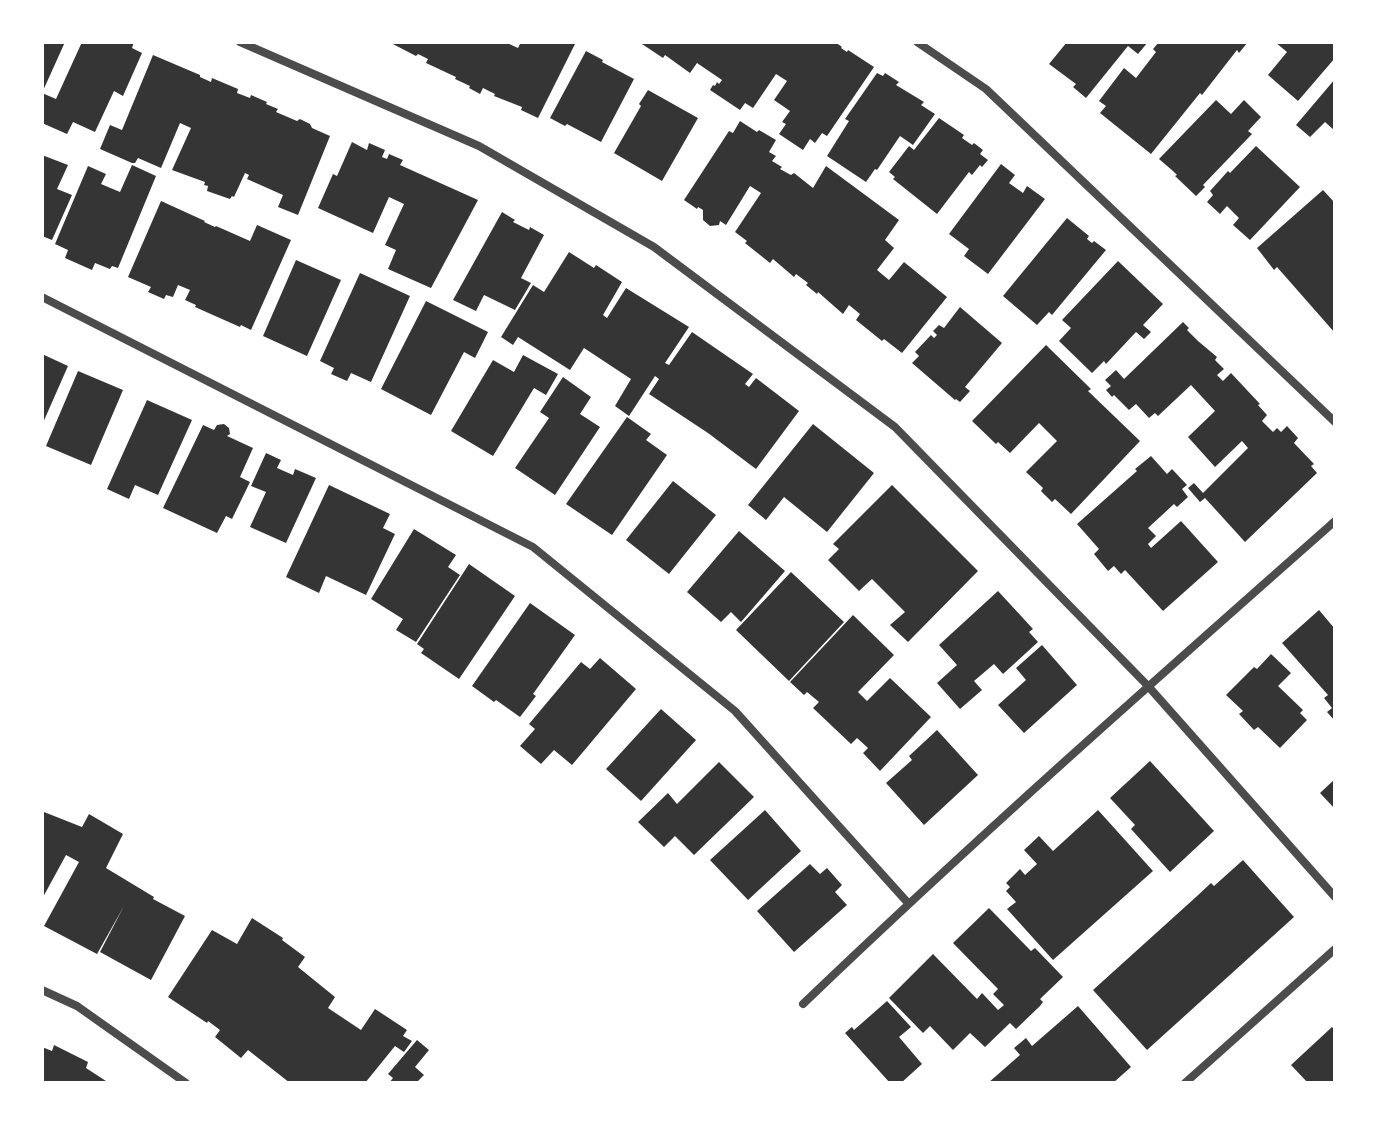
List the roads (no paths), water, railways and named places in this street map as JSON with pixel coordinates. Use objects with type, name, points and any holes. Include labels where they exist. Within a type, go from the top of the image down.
[{"type":"street","points":[[240,42],[479,146],[654,247],[895,427],[1148,686],[1335,897]]},
{"type":"street","points":[[917,42],[986,89],[1335,422]]},
{"type":"street","points":[[42,297],[533,547],[735,711],[908,903]]},
{"type":"street","points":[[803,1004],[908,903],[1335,521]]},
{"type":"street","points":[[1185,1083],[1335,949]]},
{"type":"street","points":[[42,990],[77,1006],[186,1083]]}]
